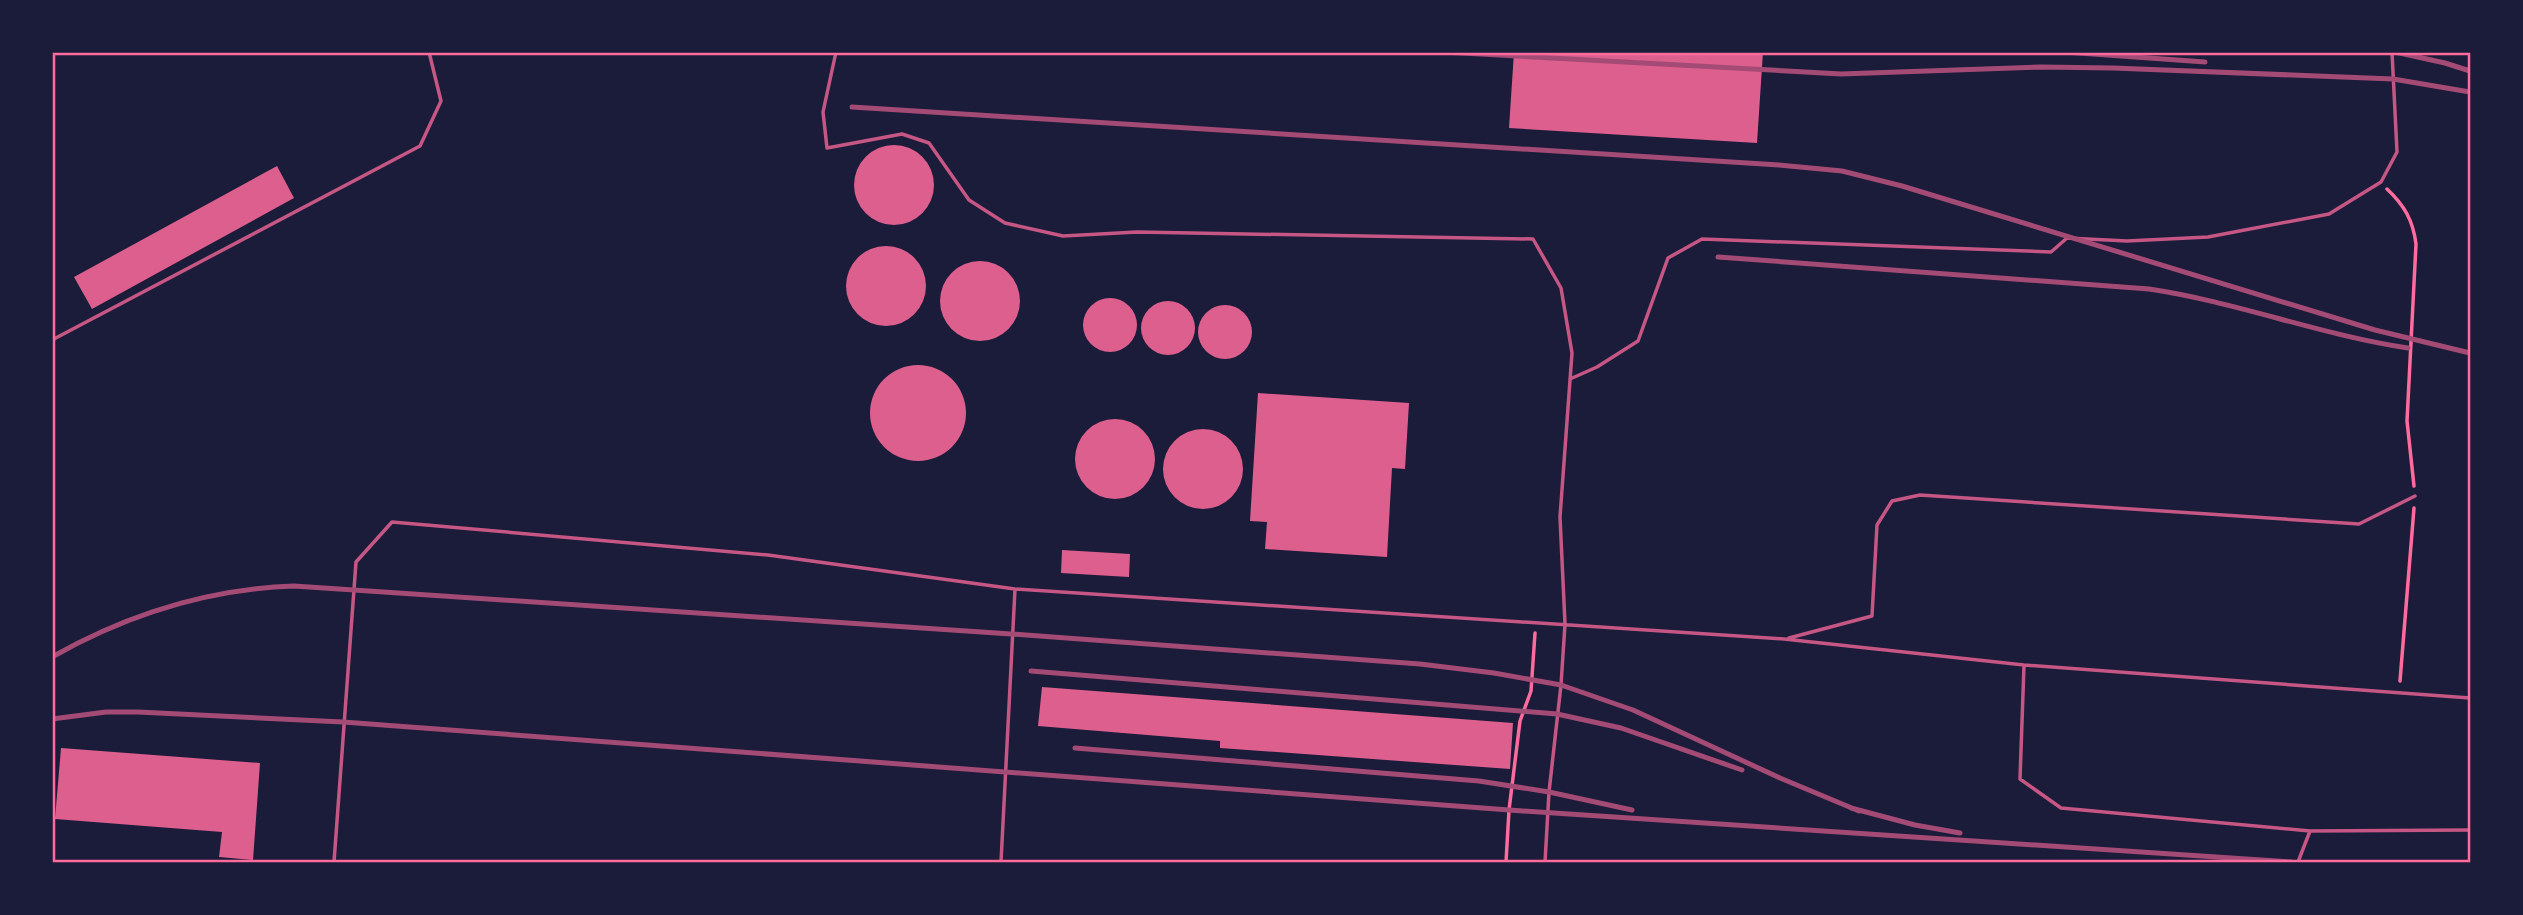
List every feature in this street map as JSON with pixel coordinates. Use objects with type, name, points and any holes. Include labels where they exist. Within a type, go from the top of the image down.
[{"type":"lane","points":[[52,340],[420,146],[441,102],[429,52]]},
{"type":"lane","points":[[836,52],[823,112],[827,148],[902,134],[929,143],[969,200],[1004,223],[1063,236],[1137,232],[1533,239],[1561,288],[1572,353],[1560,517],[1565,624],[1545,863]]},
{"type":"lane","points":[[1570,379],[1597,367],[1638,341],[1668,258],[1702,239],[2051,252],[2067,238],[2127,241],[2208,237],[2329,214],[2381,182],[2397,152],[2392,52]]},
{"type":"lane","points":[[1784,639],[1872,616],[1877,525],[1892,502],[1920,495],[2358,524],[2415,496]]},
{"type":"lane","points":[[334,863],[356,562],[392,522],[768,555],[1015,589],[1784,639],[2024,664],[2470,698]]},
{"type":"lane","points":[[1001,863],[1015,589]]},
{"type":"lane","points":[[2024,664],[2020,779],[2061,808],[2310,831],[2470,830]]},
{"type":"lane","points":[[2298,863],[2310,831]]},
{"type":"path","points":[[2381,182],[2408,213],[2415,235],[2407,421],[2415,496],[2399,693]]},
{"type":"path","points":[[1506,863],[1508,810],[1520,721],[1531,691],[1535,622]]},
{"type":"building","points":[[1514,52],[1763,52],[1757,143],[1509,128]]},
{"type":"building","points":[[894,145],[909,148],[922,157],[931,170],[934,185],[931,200],[922,213],[909,222],[894,225],[879,222],[866,213],[857,200],[854,185],[857,170],[866,157],[879,148]]},
{"type":"building","points":[[277,166],[294,198],[92,309],[74,277]]},
{"type":"building","points":[[886,246],[901,249],[914,258],[923,271],[926,286],[923,301],[914,314],[901,323],[886,326],[871,323],[858,314],[849,301],[846,286],[849,271],[858,258],[871,249]]},
{"type":"building","points":[[980,261],[995,264],[1008,273],[1017,286],[1020,301],[1017,316],[1008,329],[995,338],[980,341],[965,338],[952,329],[943,316],[940,301],[943,286],[952,273],[965,264]]},
{"type":"building","points":[[1110,298],[1129,306],[1137,325],[1129,344],[1110,352],[1091,344],[1083,325],[1091,306]]},
{"type":"building","points":[[1168,301],[1187,309],[1195,328],[1187,347],[1168,355],[1149,347],[1141,328],[1149,309]]},
{"type":"building","points":[[1225,305],[1244,313],[1252,332],[1244,351],[1225,359],[1206,351],[1198,332],[1206,313]]},
{"type":"building","points":[[918,365],[937,368],[952,379],[963,394],[966,413],[963,432],[952,447],[937,458],[918,461],[899,458],[884,447],[873,432],[870,413],[873,394],[884,379],[899,368]]},
{"type":"building","points":[[1258,393],[1409,403],[1405,469],[1392,468],[1387,557],[1265,549],[1267,522],[1250,521]]},
{"type":"building","points":[[1115,419],[1130,422],[1143,431],[1152,444],[1155,459],[1152,474],[1143,487],[1130,496],[1115,499],[1100,496],[1087,487],[1078,474],[1075,459],[1078,444],[1087,431],[1100,422]]},
{"type":"building","points":[[1203,429],[1218,432],[1231,441],[1240,454],[1243,469],[1240,484],[1231,497],[1218,506],[1203,509],[1188,506],[1175,497],[1166,484],[1163,469],[1166,454],[1175,441],[1188,432]]},
{"type":"building","points":[[1062,550],[1130,554],[1129,577],[1061,573]]},
{"type":"building","points":[[1042,687],[1513,723],[1510,769],[1220,748],[1220,741],[1038,726]]},
{"type":"building","points":[[61,748],[260,763],[253,860],[219,857],[222,832],[55,819]]},
{"type":"railway","points":[[1444,52],[1841,74],[2041,67],[2113,68],[2393,79],[2470,92]]},
{"type":"railway","points":[[2065,52],[2205,62]]},
{"type":"railway","points":[[2395,52],[2470,71]]},
{"type":"railway","points":[[852,107],[1842,171],[1902,186],[2375,330],[2470,353]]},
{"type":"railway","points":[[1718,257],[2149,289],[2408,348]]},
{"type":"railway","points":[[52,657],[110,628],[169,606],[230,592],[294,586],[1420,664],[1561,685],[1633,710],[1780,778],[1859,811]]},
{"type":"railway","points":[[1031,671],[1557,714],[1621,728],[1742,770]]},
{"type":"railway","points":[[52,719],[106,712],[138,712],[343,722],[1509,810],[2291,862]]},
{"type":"railway","points":[[1075,748],[1479,781],[1549,792],[1632,810]]},
{"type":"railway","points":[[1851,808],[1915,825],[1960,833]]}]
